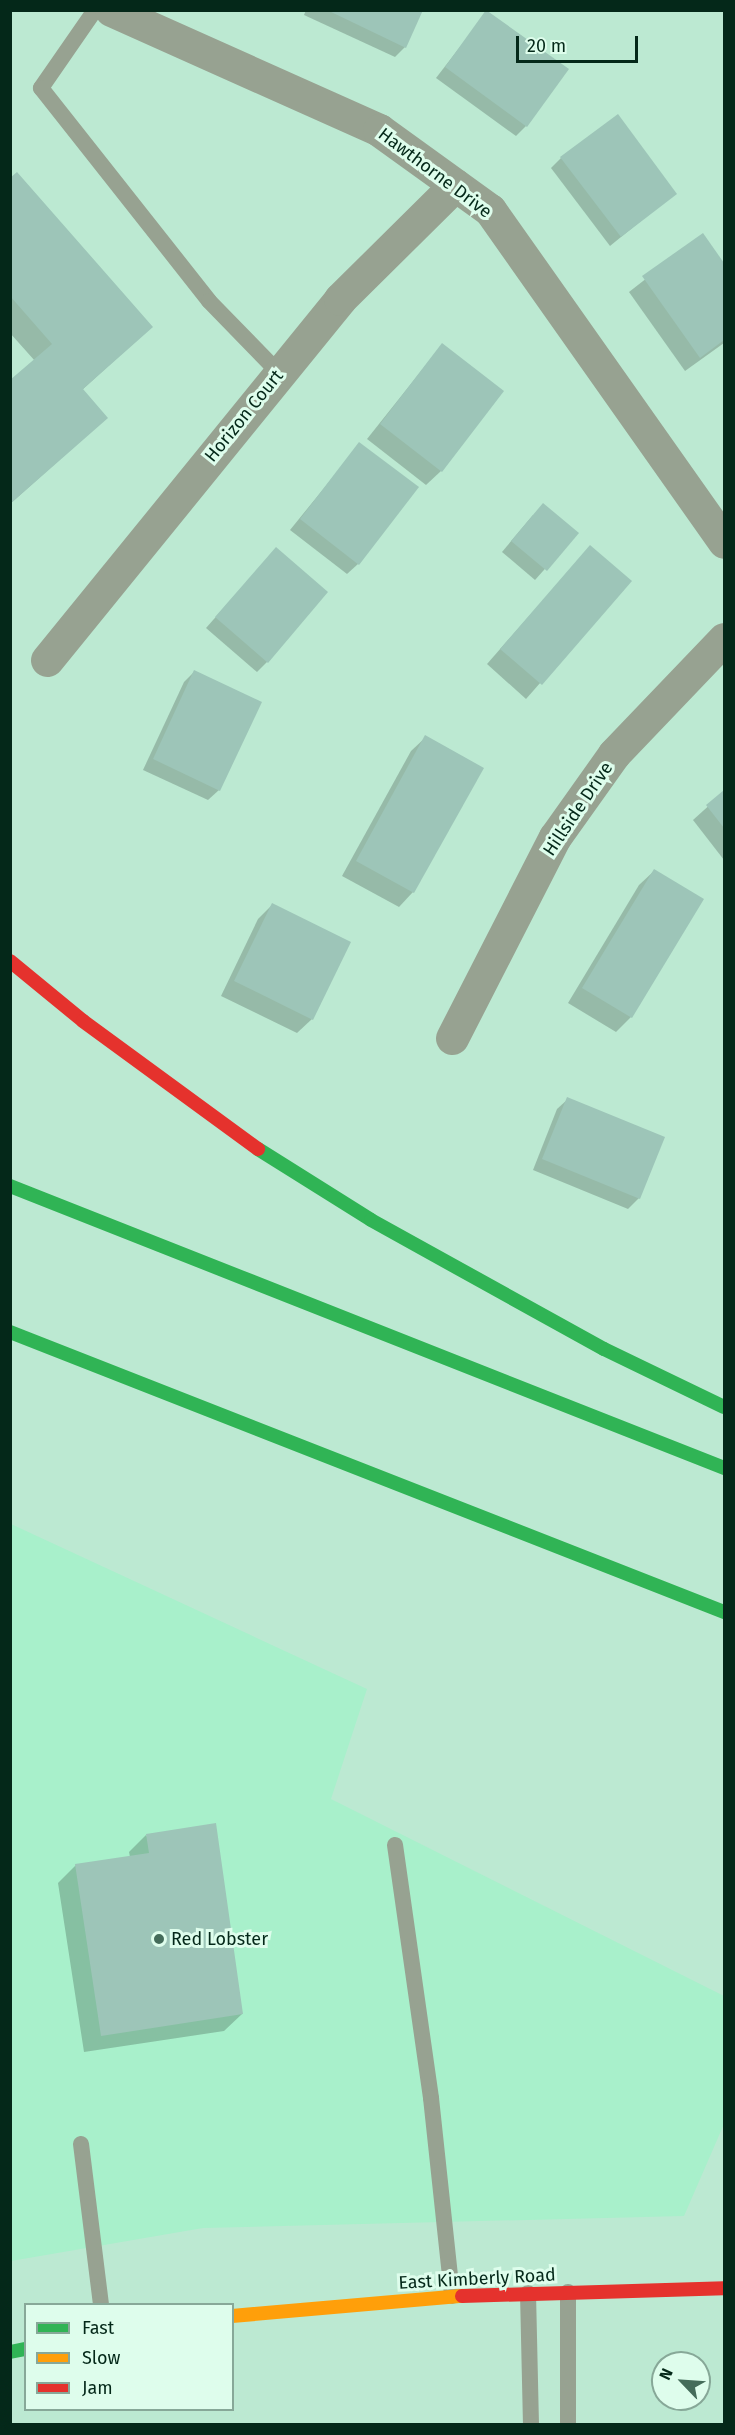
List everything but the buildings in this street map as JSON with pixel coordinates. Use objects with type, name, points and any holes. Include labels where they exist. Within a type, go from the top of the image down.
[{"type":"main road","points":[[10,961],[83,1021],[243,1140],[372,1220],[603,1349],[724,1407]]},
{"type":"main road","points":[[10,1186],[724,1468]]},
{"type":"main road","points":[[10,1332],[724,1612]]},
{"type":"main road","points":[[10,1343],[37,1342]]},
{"type":"main road","name":"East Kimberly Road","points":[[234,2316],[452,2296],[724,2288]]},
{"type":"street","name":"Hawthorne Drive","points":[[111,10],[379,130],[490,210],[724,542]]},
{"type":"street","name":"Horizon Court","points":[[47,660],[340,299],[455,185]]},
{"type":"street","name":"Hillside Drive","points":[[452,1038],[555,837],[614,754],[724,639]]},
{"type":"lane","points":[[95,10],[42,88],[209,301],[279,372]]},
{"type":"lane","points":[[395,1845],[431,2098],[452,2296]]},
{"type":"lane","points":[[81,2145],[101,2303]]},
{"type":"lane","points":[[568,2292],[568,2424]]},
{"type":"lane","points":[[528,2293],[531,2424]]},
{"type":"lane","points":[[10,2333],[17,2351]]},
{"type":"shaded area","points":[[11,1524],[367,1689],[331,1799],[724,1996],[724,2124],[684,2216],[203,2228],[11,2261]]},
{"type":"traffic: fast","points":[[258,1149],[371,1220],[604,1349],[724,1407]]},
{"type":"traffic: fast","points":[[10,1186],[724,1468]]},
{"type":"traffic: fast","points":[[10,1332],[724,1612]]},
{"type":"traffic: fast","points":[[10,2352],[24,2349]]},
{"type":"traffic: slow","points":[[234,2316],[462,2296]]},
{"type":"traffic: jam","points":[[10,961],[83,1021],[258,1149]]},
{"type":"traffic: jam","points":[[462,2296],[724,2288]]},
{"type":"place","name":"Red Lobster","points":[[159,1939]]}]
